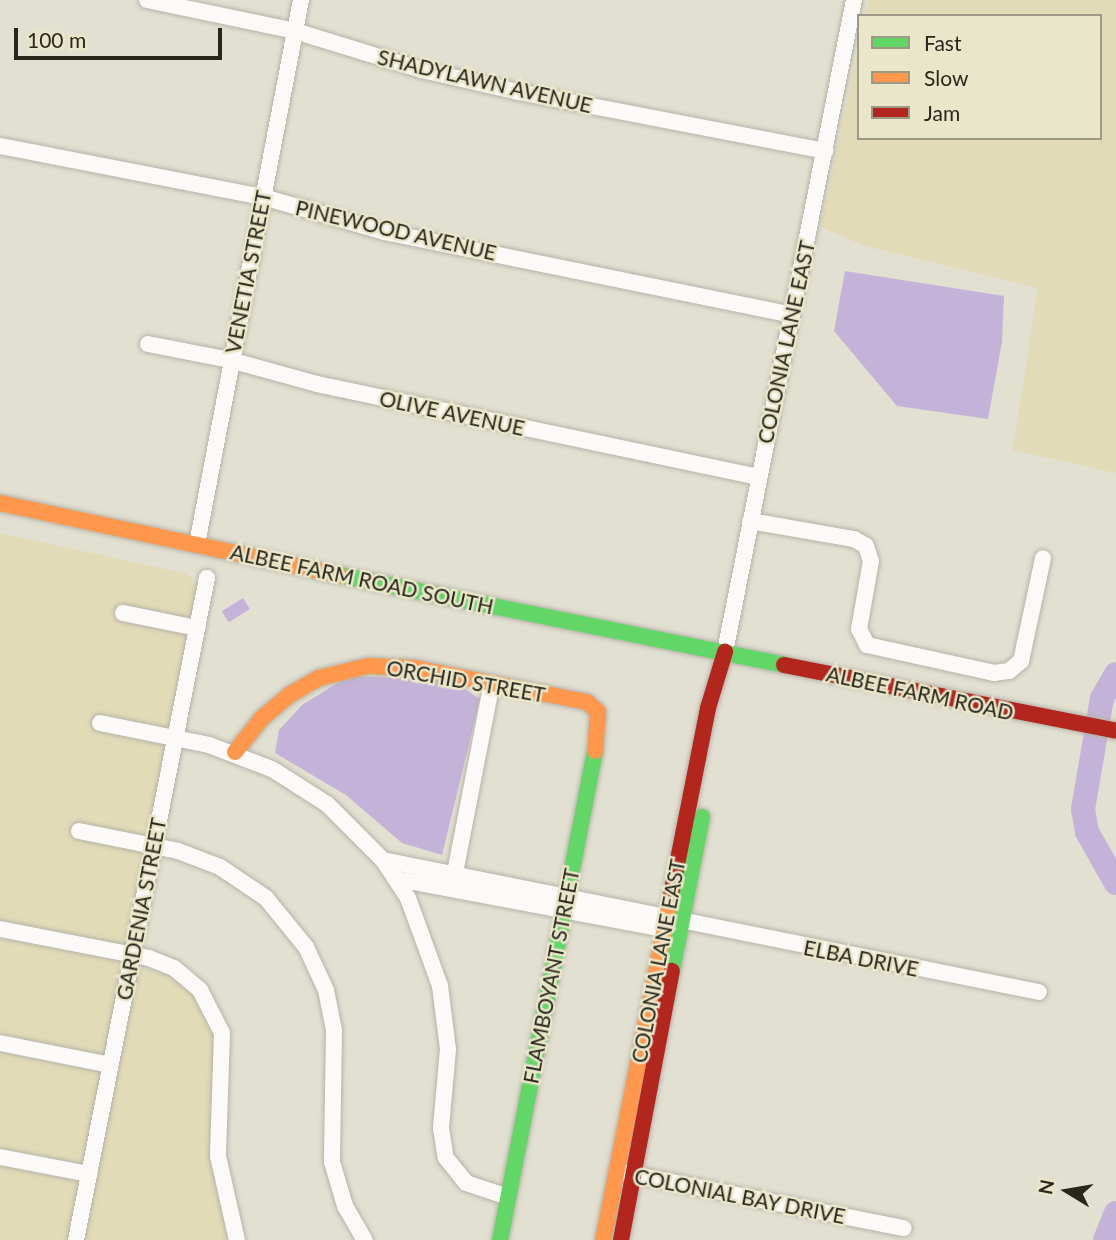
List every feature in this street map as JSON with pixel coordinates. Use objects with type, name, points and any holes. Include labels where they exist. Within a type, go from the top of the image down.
[{"type":"street","name":"SHADYLAWN AVENUE","points":[[147,0],[295,31],[434,73],[825,151]]},
{"type":"street","name":"VENETIA STREET","points":[[197,544],[230,360],[301,0]]},
{"type":"street","name":"COLONIA LANE EAST","points":[[603,1240],[708,708],[719,683],[854,0]]},
{"type":"street","name":"PINEWOOD AVENUE","points":[[0,146],[263,197],[385,232],[792,315]]},
{"type":"street","name":"OLIVE AVENUE","points":[[148,344],[230,360],[317,384],[758,477]]},
{"type":"street","name":"ALBEE FARM ROAD SOUTH","points":[[0,502],[725,652]]},
{"type":"street","points":[[750,521],[854,539],[866,546],[871,561],[859,629],[867,645],[994,673],[1009,671],[1021,661],[1043,558]]},
{"type":"street","name":"GARDENIA STREET","points":[[76,1240],[207,578]]},
{"type":"street","points":[[123,613],[197,628]]},
{"type":"street","name":"ALBEE FARM ROAD","points":[[725,652],[1116,731]]},
{"type":"street","name":"ORCHID STREET","points":[[234,752],[275,706],[306,685],[338,672],[401,666],[587,702],[598,712]]},
{"type":"street","points":[[453,882],[492,683]]},
{"type":"street","name":"COLONIA LANE EAST","points":[[621,1240],[721,713],[719,683]]},
{"type":"street","name":"FLAMBOYANT STREET","points":[[500,1240],[599,729],[598,712]]},
{"type":"street","points":[[100,723],[175,737],[234,752],[312,793],[383,860],[397,879],[428,944],[445,1010],[448,1065],[441,1128],[446,1158],[467,1184],[508,1197]]},
{"type":"street","points":[[79,831],[154,845],[206,861],[252,887],[281,914],[317,968],[334,1030],[330,1153],[345,1206],[365,1240]]},
{"type":"street","points":[[383,860],[453,882]]},
{"type":"street","points":[[397,879],[453,882]]},
{"type":"street","name":"ELBA DRIVE","points":[[453,882],[683,923],[1039,992]]},
{"type":"street","points":[[0,929],[163,963],[187,977],[206,997],[219,1022],[223,1046],[218,1156],[237,1240]]},
{"type":"street","points":[[0,1043],[110,1065]]},
{"type":"street","points":[[0,1157],[89,1174]]},
{"type":"street","name":"COLONIAL BAY DRIVE","points":[[617,1171],[904,1228]]},
{"type":"shaded area","points":[[868,0],[1116,0],[1116,473],[1013,450],[1038,288],[865,246],[821,227],[857,55],[857,140],[1102,140],[1102,14],[865,14]]},
{"type":"shaded area","points":[[845,271],[1004,296],[1002,342],[988,419],[897,406],[834,331]]},
{"type":"shaded area","points":[[0,533],[188,574],[197,585],[68,1240],[0,1240]]},
{"type":"shaded area","points":[[243,598],[250,609],[229,622],[222,611]]},
{"type":"shaded area","points":[[349,676],[451,680],[480,699],[442,855],[402,843],[346,795],[275,753],[279,730],[302,705]]},
{"type":"shaded area","points":[[142,968],[171,976],[195,996],[215,1038],[210,1150],[229,1240],[82,1240],[135,974]]},
{"type":"waterway","points":[[1116,674],[1102,698],[1083,809],[1087,832],[1116,883]]},
{"type":"waterway","points":[[1105,1240],[1116,1213]]},
{"type":"traffic: fast","points":[[339,575],[784,665]]},
{"type":"traffic: fast","points":[[500,1240],[595,751]]},
{"type":"traffic: fast","points":[[672,971],[702,817]]},
{"type":"traffic: slow","points":[[0,503],[339,575]]},
{"type":"traffic: slow","points":[[235,752],[262,718],[291,694],[319,678],[368,666],[415,668],[587,702],[598,712],[595,751]]},
{"type":"traffic: slow","points":[[603,1240],[671,895]]},
{"type":"traffic: jam","points":[[671,895],[708,708],[725,652]]},
{"type":"traffic: jam","points":[[784,665],[1116,731]]},
{"type":"traffic: jam","points":[[621,1240],[672,971]]}]
